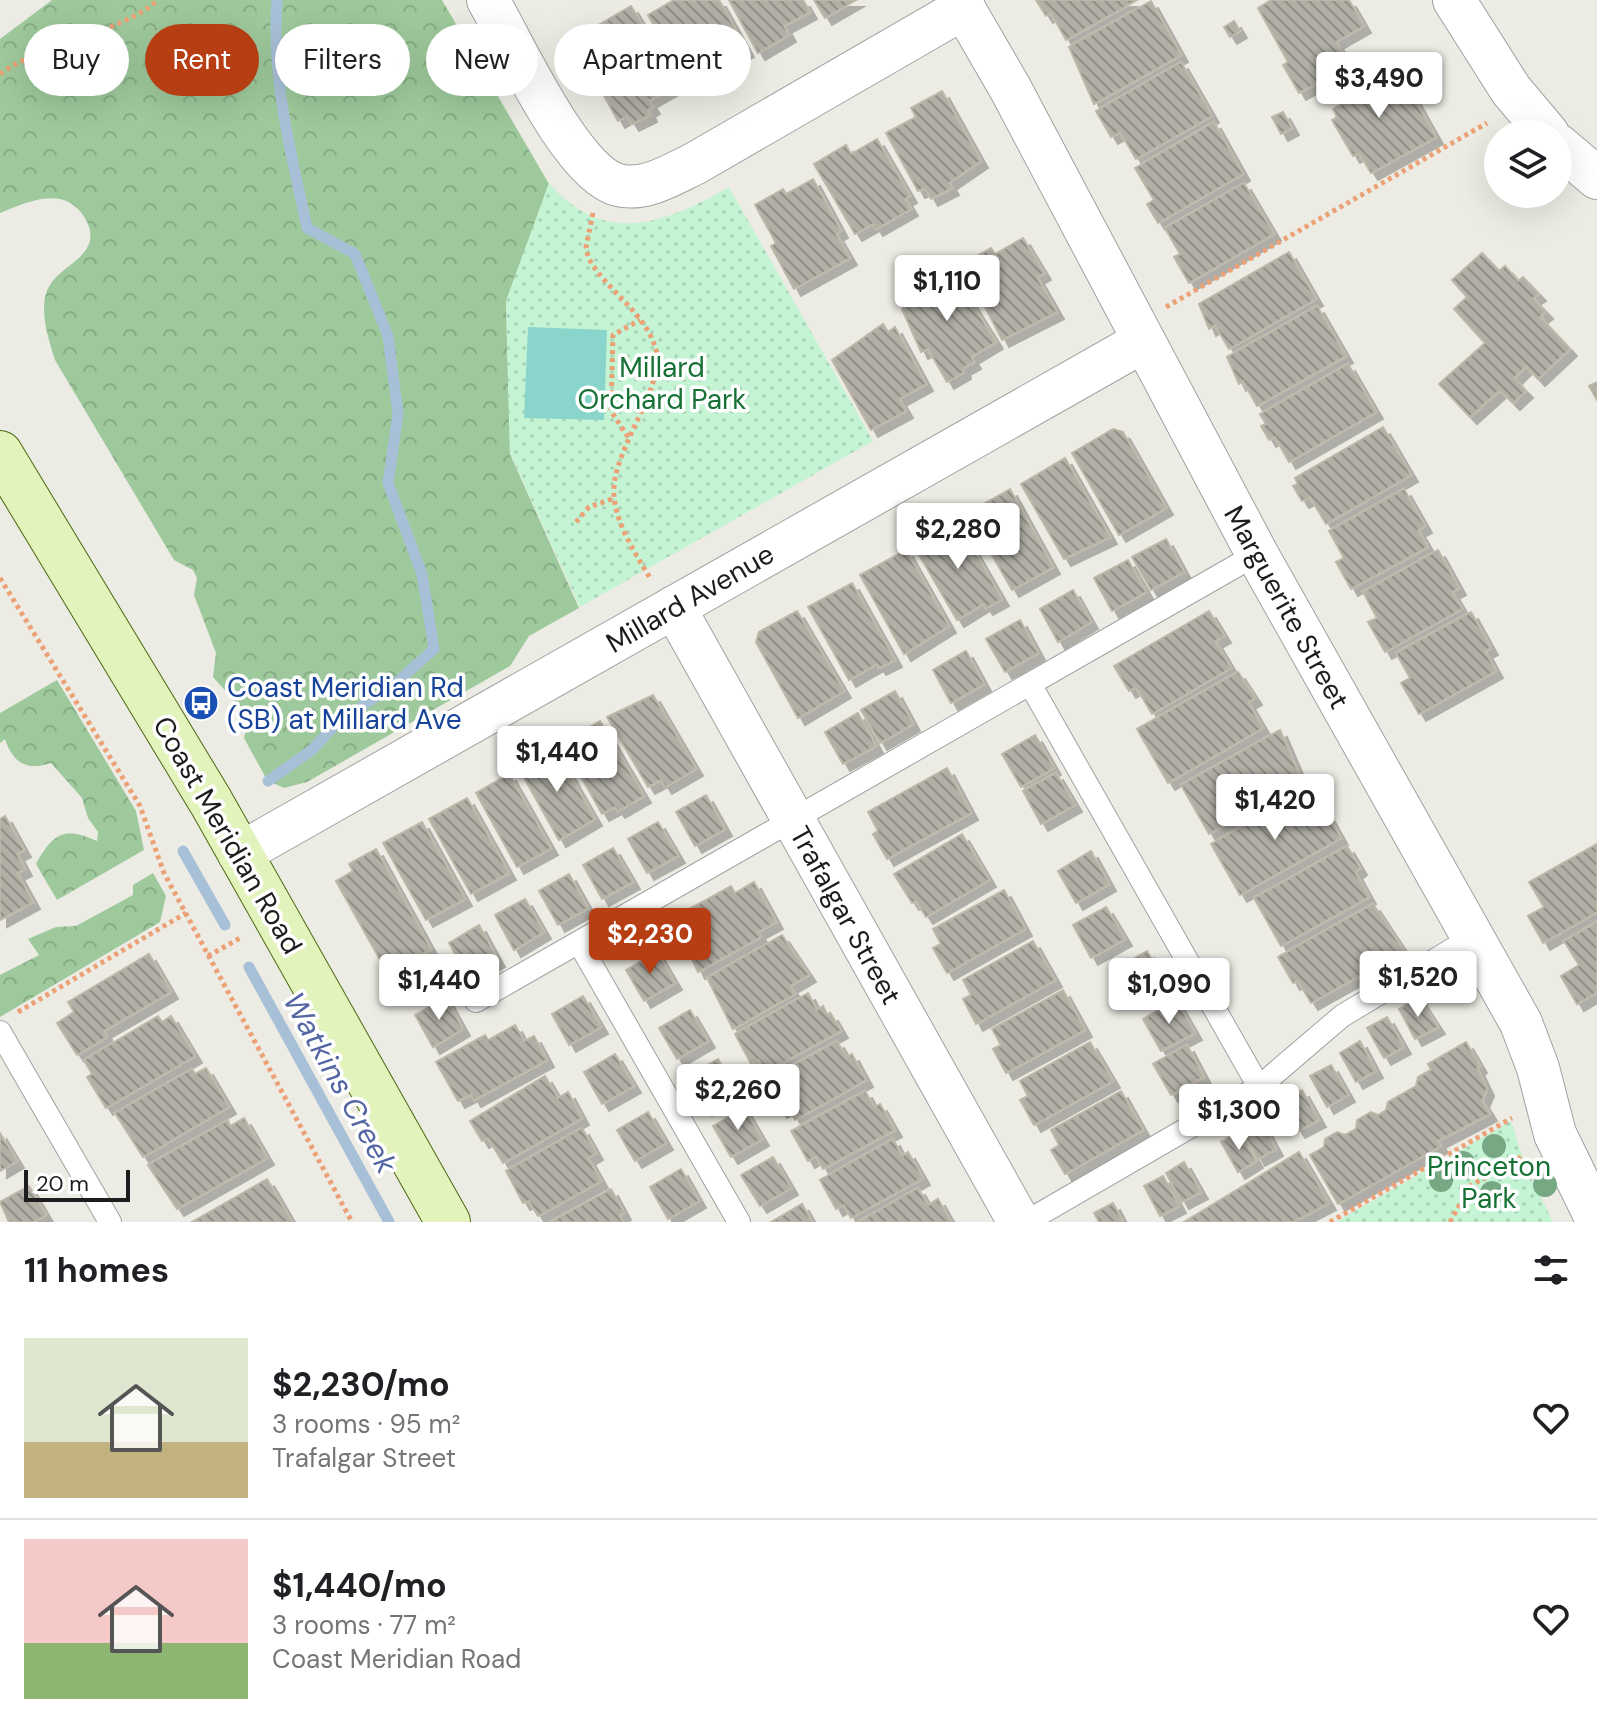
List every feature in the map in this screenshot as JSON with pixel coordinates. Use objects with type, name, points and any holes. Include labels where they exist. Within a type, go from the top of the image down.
[{"type":"main road","name":"Coast Meridian Road","points":[[0,453],[239,854],[448,1222]]},
{"type":"street","points":[[488,0],[579,159],[603,179],[631,187],[650,183],[694,164],[961,4]]},
{"type":"street","points":[[1454,0],[1511,90],[1536,120]]},
{"type":"street","name":"Marguerite Street","points":[[961,4],[1150,326],[1257,554],[1532,1046],[1555,1134],[1597,1220]]},
{"type":"street","points":[[1572,157],[1597,178]]},
{"type":"street","name":"Millard Avenue","points":[[239,854],[662,593],[1150,326]]},
{"type":"street","name":"Trafalgar Street","points":[[662,593],[1019,1222]]},
{"type":"lane","points":[[476,1001],[1257,554]]},
{"type":"lane","points":[[1030,684],[1259,1087]]},
{"type":"lane","points":[[1026,1222],[1259,1087],[1342,1016],[1473,937]]},
{"type":"lane","points":[[579,943],[739,1222]]},
{"type":"lane","points":[[7,1023],[110,1222]]},
{"type":"path","points":[[0,74],[31,55],[140,13],[158,0]]},
{"type":"path","points":[[1150,326],[1484,124]]},
{"type":"path","points":[[593,213],[586,247],[588,257],[640,320],[652,339],[658,358],[655,374],[616,473],[615,498],[626,534],[662,593]]},
{"type":"path","points":[[628,437],[611,411],[613,335],[640,320]]},
{"type":"path","points":[[576,522],[589,507],[615,498]]},
{"type":"path","points":[[0,578],[140,806],[161,865],[352,1222]]},
{"type":"path","points":[[7,1023],[186,913]]},
{"type":"path","points":[[208,956],[242,937]]},
{"type":"path","points":[[1330,1222],[1513,1117]]},
{"type":"path","points":[[1450,1222],[1470,1186],[1524,1155]]},
{"type":"green space","points":[[52,0],[442,0],[456,24],[426,24],[426,96],[498,96],[549,184],[506,301],[510,454],[579,608],[529,636],[510,666],[307,782],[284,788],[267,780],[244,738],[249,717],[213,677],[216,653],[194,595],[197,578],[193,570],[174,560],[55,360],[48,336],[44,302],[54,279],[89,244],[90,232],[86,220],[68,202],[47,198],[0,213],[0,39]]},
{"type":"green space","name":"Millard Orchard Park","points":[[549,183],[570,203],[592,216],[614,222],[636,223],[682,211],[729,187],[873,441],[580,607],[510,453],[506,301]]},
{"type":"green space","points":[[57,680],[136,811],[144,850],[57,900],[36,864],[42,853],[60,835],[76,834],[97,841],[98,832],[88,818],[82,798],[51,763],[28,766],[17,760],[5,739],[0,743],[0,713]]},
{"type":"green space","points":[[153,873],[166,896],[160,922],[0,1017],[0,975],[39,955],[28,939],[56,927],[76,926],[133,895],[133,885]]},
{"type":"green space","name":"Princeton Park","points":[[1511,1121],[1526,1168],[1553,1222],[1336,1222]]},
{"type":"shaded area","points":[[528,327],[607,330],[604,420],[524,418]]},
{"type":"building","points":[[674,0],[719,0],[732,24],[653,24],[648,15]]},
{"type":"building","points":[[729,0],[803,0],[810,12],[784,26],[789,35],[758,53],[751,40],[751,24],[742,24]]},
{"type":"building","points":[[814,0],[856,0],[825,18]]},
{"type":"building","points":[[1036,0],[1137,0],[1066,40],[1051,13],[1046,16]]},
{"type":"building","points":[[1271,0],[1349,0],[1364,26],[1336,42],[1349,65],[1299,93],[1283,65],[1288,62],[1258,8]]},
{"type":"building","points":[[1151,1],[1181,55],[1094,104],[1069,47]]},
{"type":"building","points":[[631,6],[642,24],[600,24]]},
{"type":"building","points":[[1234,21],[1240,31],[1230,37],[1224,27]]},
{"type":"building","points":[[1181,62],[1212,116],[1136,159],[1120,132],[1111,137],[1096,111]]},
{"type":"building","points":[[1375,64],[1384,79],[1388,77],[1404,104],[1414,98],[1436,137],[1371,173],[1359,153],[1353,156],[1332,120],[1337,117],[1333,109],[1347,101],[1338,85]]},
{"type":"building","points":[[942,91],[981,161],[949,183],[952,188],[931,199],[925,188],[918,191],[886,133],[916,117],[911,108]]},
{"type":"building","points":[[604,96],[658,96],[649,101],[653,107],[648,110],[650,115],[632,124],[627,116],[618,121]]},
{"type":"building","points":[[1283,112],[1292,128],[1281,134],[1272,117]]},
{"type":"building","points":[[1214,122],[1243,174],[1158,223],[1147,204],[1154,200],[1135,168]]},
{"type":"building","points":[[877,139],[910,196],[905,199],[911,209],[876,229],[873,224],[855,234],[814,164],[846,145],[851,154]]},
{"type":"building","points":[[813,179],[841,231],[836,234],[850,258],[794,289],[771,246],[776,243],[755,205],[783,189],[786,194]]},
{"type":"building","points":[[1244,183],[1274,234],[1189,283],[1174,257],[1180,254],[1165,228]]},
{"type":"building","points":[[1023,238],[1044,273],[1037,277],[1057,312],[1002,340],[963,264],[991,248],[995,254]]},
{"type":"building","points":[[1289,252],[1316,299],[1229,349],[1215,325],[1209,329],[1199,304]]},
{"type":"building","points":[[1482,253],[1499,271],[1505,266],[1518,281],[1523,277],[1539,294],[1533,298],[1546,312],[1540,317],[1570,349],[1538,379],[1526,366],[1514,378],[1526,391],[1513,403],[1500,390],[1470,417],[1439,384],[1485,343],[1454,309],[1467,297],[1452,280]]},
{"type":"building","points":[[948,265],[996,342],[971,357],[974,362],[947,382],[928,349],[921,352],[902,309],[913,303],[909,296],[923,287],[920,281]]},
{"type":"building","points":[[1317,306],[1346,356],[1257,406],[1243,381],[1239,384],[1227,357]]},
{"type":"building","points":[[883,324],[888,332],[895,327],[926,384],[899,399],[906,411],[871,430],[832,360]]},
{"type":"building","points":[[1348,364],[1376,412],[1289,462],[1275,437],[1269,440],[1261,426],[1266,424],[1260,414]]},
{"type":"building","points":[[1597,382],[1597,400],[1589,386]]},
{"type":"building","points":[[1383,427],[1411,475],[1326,524],[1310,497],[1302,501],[1293,486],[1298,484],[1295,478]]},
{"type":"building","points":[[1113,429],[1123,432],[1166,508],[1119,535],[1072,453]]},
{"type":"building","points":[[1065,458],[1110,537],[1064,559],[1021,484]]},
{"type":"building","points":[[1010,489],[1053,567],[1012,590],[968,513]]},
{"type":"building","points":[[1404,489],[1425,526],[1418,530],[1428,547],[1351,589],[1336,562],[1344,558],[1329,531]]},
{"type":"building","points":[[957,521],[1002,599],[986,608],[983,604],[957,620],[914,546]]},
{"type":"building","points":[[1166,539],[1184,572],[1151,590],[1132,557]]},
{"type":"building","points":[[906,550],[949,626],[904,654],[860,575]]},
{"type":"building","points":[[1438,550],[1459,588],[1452,592],[1462,609],[1385,652],[1368,622],[1377,618],[1363,592]]},
{"type":"building","points":[[1128,560],[1146,592],[1112,611],[1094,578]]},
{"type":"building","points":[[852,583],[895,660],[879,668],[877,664],[849,680],[808,607]]},
{"type":"building","points":[[1073,590],[1091,622],[1058,642],[1040,609]]},
{"type":"building","points":[[797,611],[844,691],[798,718],[756,642],[759,632]]},
{"type":"building","points":[[1209,611],[1224,636],[1215,641],[1231,668],[1152,714],[1136,687],[1129,691],[1114,666]]},
{"type":"building","points":[[1471,612],[1491,648],[1485,651],[1496,671],[1419,714],[1401,683],[1410,678],[1396,653]]},
{"type":"building","points":[[1020,620],[1038,653],[1005,672],[986,639]]},
{"type":"building","points":[[966,651],[984,684],[951,703],[933,670]]},
{"type":"building","points":[[1238,672],[1255,698],[1248,702],[1263,728],[1168,783],[1137,729]]},
{"type":"building","points":[[895,691],[913,724],[880,743],[861,710]]},
{"type":"building","points":[[653,695],[696,769],[665,787],[661,780],[648,787],[607,717]]},
{"type":"building","points":[[858,713],[876,746],[843,764],[825,732]]},
{"type":"building","points":[[600,721],[644,796],[618,811],[615,807],[602,814],[562,743]]},
{"type":"building","points":[[1280,730],[1302,781],[1209,834],[1181,785]]},
{"type":"building","points":[[1035,735],[1054,768],[1021,787],[1002,754]]},
{"type":"building","points":[[555,749],[595,819],[559,840],[519,769]]},
{"type":"building","points":[[947,768],[971,813],[887,859],[873,834],[878,831],[868,812]]},
{"type":"building","points":[[1056,773],[1075,805],[1041,824],[1023,791]]},
{"type":"building","points":[[509,774],[551,848],[517,867],[476,793]]},
{"type":"building","points":[[1306,791],[1322,818],[1328,815],[1341,838],[1240,895],[1211,844]]},
{"type":"building","points":[[706,795],[725,829],[695,846],[676,812]]},
{"type":"building","points":[[467,798],[509,873],[471,894],[429,819]]},
{"type":"building","points":[[5,816],[24,850],[17,854],[25,869],[17,873],[33,902],[0,920],[0,819]]},
{"type":"building","points":[[422,822],[465,899],[426,920],[383,843]]},
{"type":"building","points":[[658,822],[678,856],[647,873],[628,839]]},
{"type":"building","points":[[962,834],[989,880],[926,917],[916,901],[912,903],[894,874]]},
{"type":"building","points":[[1597,844],[1597,912],[1543,943],[1528,916],[1544,907],[1529,882]]},
{"type":"building","points":[[1347,846],[1360,868],[1355,872],[1369,897],[1281,946],[1254,898]]},
{"type":"building","points":[[613,848],[633,882],[602,899],[583,865]]},
{"type":"building","points":[[376,849],[431,949],[404,964],[400,958],[384,967],[336,881],[353,871],[349,864]]},
{"type":"building","points":[[1091,851],[1109,884],[1076,903],[1058,871]]},
{"type":"building","points":[[569,874],[588,908],[558,925],[539,891]]},
{"type":"building","points":[[754,882],[776,922],[758,932],[761,937],[698,972],[673,918],[731,886],[735,893]]},
{"type":"building","points":[[1004,890],[1025,929],[947,973],[933,948],[941,944],[933,929]]},
{"type":"building","points":[[525,899],[544,932],[514,950],[495,915]]},
{"type":"building","points":[[1373,904],[1404,951],[1311,1003],[1298,981],[1293,983],[1278,957]]},
{"type":"building","points":[[1106,907],[1125,939],[1091,958],[1073,925]]},
{"type":"building","points":[[1597,922],[1597,992],[1577,1004],[1561,976],[1579,965],[1564,941]]},
{"type":"building","points":[[479,925],[498,960],[468,976],[449,943]]},
{"type":"building","points":[[782,935],[809,975],[790,986],[795,994],[733,1029],[707,978]]},
{"type":"building","points":[[1033,941],[1055,980],[976,1024],[963,999],[971,995],[963,980]]},
{"type":"building","points":[[1147,951],[1166,984],[1132,1002],[1114,970]]},
{"type":"building","points":[[657,952],[675,983],[644,1001],[626,970]]},
{"type":"building","points":[[149,954],[171,992],[104,1031],[107,1037],[77,1055],[57,1023],[74,1012],[68,1002]]},
{"type":"building","points":[[1063,990],[1085,1030],[1006,1073],[993,1049],[1001,1045],[992,1029]]},
{"type":"building","points":[[808,993],[817,1010],[823,1006],[841,1031],[766,1072],[759,1060],[751,1064],[735,1034]]},
{"type":"building","points":[[583,996],[601,1027],[569,1045],[552,1014]]},
{"type":"building","points":[[446,998],[463,1029],[433,1047],[415,1015]]},
{"type":"building","points":[[1419,998],[1438,1027],[1415,1039],[1399,1009]]},
{"type":"building","points":[[1176,1000],[1195,1033],[1161,1051],[1143,1019]]},
{"type":"building","points":[[690,1010],[708,1041],[677,1059],[659,1028]]},
{"type":"building","points":[[158,1016],[162,1022],[171,1016],[195,1056],[106,1108],[87,1077],[92,1074],[84,1060]]},
{"type":"building","points":[[1387,1017],[1404,1047],[1384,1058],[1367,1028]]},
{"type":"building","points":[[515,1025],[524,1041],[534,1036],[547,1060],[474,1100],[471,1094],[458,1101],[436,1062],[485,1035],[488,1040]]},
{"type":"building","points":[[837,1041],[846,1057],[852,1054],[866,1080],[795,1120],[788,1107],[780,1111],[764,1081]]},
{"type":"building","points":[[1360,1041],[1376,1071],[1356,1082],[1340,1053]]},
{"type":"building","points":[[1090,1042],[1113,1081],[1034,1125],[1020,1100],[1028,1096],[1020,1081]]},
{"type":"building","points":[[1466,1042],[1480,1066],[1477,1068],[1487,1089],[1482,1101],[1490,1114],[1438,1141],[1441,1146],[1338,1204],[1310,1155],[1324,1147],[1325,1139],[1337,1132],[1345,1135],[1356,1129],[1357,1120],[1371,1112],[1378,1115],[1386,1110],[1388,1102],[1416,1086],[1418,1077],[1431,1070],[1428,1064]]},
{"type":"building","points":[[1187,1045],[1204,1077],[1171,1095],[1153,1064]]},
{"type":"building","points":[[615,1054],[634,1086],[602,1104],[584,1072]]},
{"type":"building","points":[[718,1059],[736,1091],[705,1109],[686,1077]]},
{"type":"building","points":[[1331,1065],[1348,1095],[1327,1107],[1310,1076]]},
{"type":"building","points":[[206,1068],[229,1107],[143,1157],[115,1113],[192,1069],[195,1074]]},
{"type":"building","points":[[545,1076],[558,1098],[568,1092],[582,1118],[503,1163],[488,1138],[482,1141],[470,1121]]},
{"type":"building","points":[[1302,1090],[1319,1120],[1298,1131],[1281,1101]]},
{"type":"building","points":[[865,1091],[874,1107],[880,1104],[895,1130],[823,1169],[816,1156],[808,1161],[791,1131]]},
{"type":"building","points":[[1121,1091],[1143,1130],[1065,1174],[1051,1150],[1059,1145],[1051,1130]]},
{"type":"building","points":[[744,1108],[762,1139],[731,1157],[713,1126]]},
{"type":"building","points":[[648,1112],[666,1143],[635,1161],[617,1130]]},
{"type":"building","points":[[244,1118],[267,1158],[177,1209],[148,1165],[228,1120],[230,1126]]},
{"type":"building","points":[[1260,1119],[1276,1149],[1258,1159],[1241,1129]]},
{"type":"building","points":[[582,1128],[596,1153],[588,1158],[601,1181],[538,1216],[529,1201],[523,1203],[506,1171]]},
{"type":"building","points":[[1240,1132],[1256,1161],[1238,1172],[1221,1142]]},
{"type":"building","points":[[0,1133],[17,1161],[0,1171]]},
{"type":"building","points":[[893,1139],[902,1156],[908,1152],[923,1178],[851,1218],[844,1205],[836,1209],[820,1180]]},
{"type":"building","points":[[1299,1152],[1329,1203],[1293,1222],[1184,1222]]},
{"type":"building","points":[[773,1157],[791,1188],[760,1206],[741,1175]]},
{"type":"building","points":[[1184,1162],[1201,1192],[1182,1202],[1166,1173]]},
{"type":"building","points":[[681,1169],[699,1201],[668,1219],[650,1187]]},
{"type":"building","points":[[1163,1176],[1179,1206],[1160,1216],[1144,1186]]},
{"type":"building","points":[[267,1179],[292,1222],[192,1222]]},
{"type":"building","points":[[29,1186],[46,1215],[33,1222],[9,1222],[0,1202]]},
{"type":"building","points":[[918,1188],[928,1205],[938,1199],[951,1222],[858,1222]]},
{"type":"building","points":[[611,1189],[624,1213],[619,1215],[623,1222],[550,1222]]},
{"type":"building","points":[[1113,1203],[1123,1222],[1099,1222],[1094,1213]]},
{"type":"building","points":[[802,1204],[812,1222],[771,1222]]},
{"type":"waterway","name":"Watkins Creek","points":[[268,781],[312,750],[337,723],[395,684],[434,649],[422,574],[388,483],[398,414],[388,336],[355,254],[307,228],[280,86],[277,0]]},
{"type":"waterway","name":"Watkins Creek","points":[[183,851],[225,925]]},
{"type":"waterway","name":"Watkins Creek","points":[[249,967],[389,1222]]},
{"type":"place","name":"Coast Meridian Rd (SB) at Millard Ave","points":[[201,703]]}]
